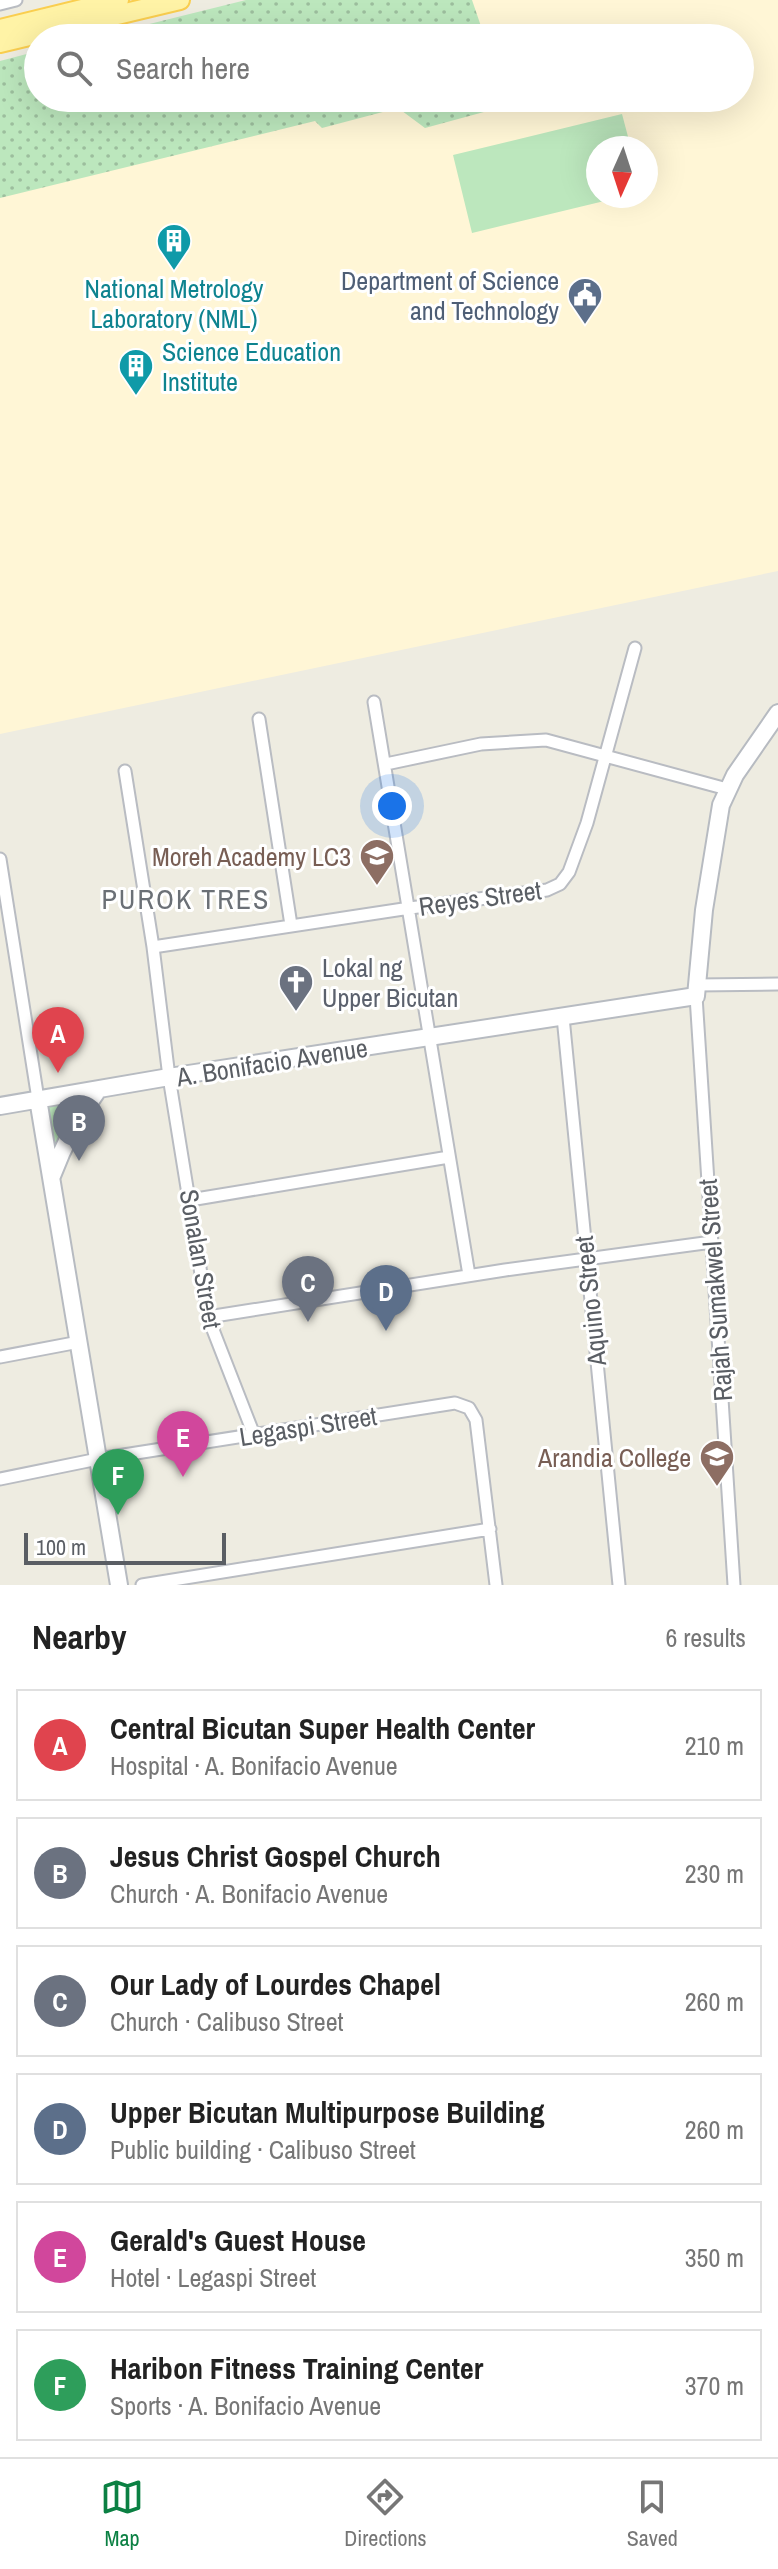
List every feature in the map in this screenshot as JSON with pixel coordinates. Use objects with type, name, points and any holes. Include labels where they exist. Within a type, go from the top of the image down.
[{"type":"main road","points":[[0,29],[119,0]]},
{"type":"main road","points":[[80,24],[180,0]]},
{"type":"main road","points":[[0,43],[24,37]]},
{"type":"street","points":[[0,4],[16,0]]},
{"type":"street","name":"Reyes Street","points":[[153,947],[547,890],[560,884],[569,872],[587,823],[635,648]]},
{"type":"street","points":[[374,702],[469,1275]]},
{"type":"street","points":[[778,713],[727,789],[717,820],[697,990],[778,984]]},
{"type":"street","points":[[259,719],[291,925]]},
{"type":"street","points":[[386,764],[481,744],[530,740],[561,743],[727,789]]},
{"type":"street","name":"Sonalan Street","points":[[125,771],[153,947],[169,1077],[208,1317],[254,1435]]},
{"type":"street","points":[[0,859],[119,1585]]},
{"type":"street","name":"A. Bonifacio Avenue","points":[[0,1106],[563,1017],[697,990]]},
{"type":"street","name":"Rajah Sumakwel Street","points":[[697,990],[734,1585]]},
{"type":"street","name":"Aquino Street","points":[[563,1017],[619,1585]]},
{"type":"street","points":[[52,1178],[63,1146],[78,1117],[98,1090]]},
{"type":"street","points":[[190,1200],[449,1157]]},
{"type":"street","points":[[208,1317],[469,1275],[712,1242]]},
{"type":"street","points":[[0,1357],[79,1342]]},
{"type":"street","name":"Legaspi Street","points":[[0,1479],[98,1459],[455,1403],[469,1408],[476,1420],[490,1529]]},
{"type":"street","points":[[142,1585],[490,1529],[496,1585]]},
{"type":"shaded area","name":"Department of Science and Technology","points":[[252,0],[778,0],[778,571],[0,734],[0,62],[24,85],[24,112],[754,112],[754,24],[160,24]]},
{"type":"green space","points":[[246,0],[472,0],[480,24],[149,24]]},
{"type":"green space","points":[[24,55],[24,112],[383,112],[322,128],[315,121],[0,198],[0,61]]},
{"type":"green space","points":[[403,112],[484,112],[425,128]]},
{"type":"green space","points":[[622,114],[628,136],[586,136],[586,205],[472,233],[453,155]]},
{"type":"green space","points":[[87,1097],[54,1162],[45,1103]]},
{"type":"place","name":"National Metrology Laboratory (NML)","points":[[174,272]]},
{"type":"place","name":"Department of Science and Technology","points":[[585,326]]},
{"type":"place","name":"Science Education Institute","points":[[136,397]]},
{"type":"place","name":"Moreh Academy LC3","points":[[377,887]]},
{"type":"place","name":"Lokal ng Upper Bicutan","points":[[296,1013]]},
{"type":"place","name":"Central Bicutan Super Health Center","points":[[58,1073]]},
{"type":"place","name":"Jesus Christ Gospel Church","points":[[79,1161]]},
{"type":"place","name":"Our Lady of Lourdes Chapel","points":[[308,1322]]},
{"type":"place","name":"Upper Bicutan Multipurpose Building","points":[[386,1331]]},
{"type":"place","name":"Gerald's Guest House","points":[[183,1477]]},
{"type":"place","name":"Arandia College","points":[[717,1488]]},
{"type":"place","name":"Haribon Fitness Training Center","points":[[118,1515]]},
{"type":"district","name":"PUROK TRES","points":[[186,899]]}]
